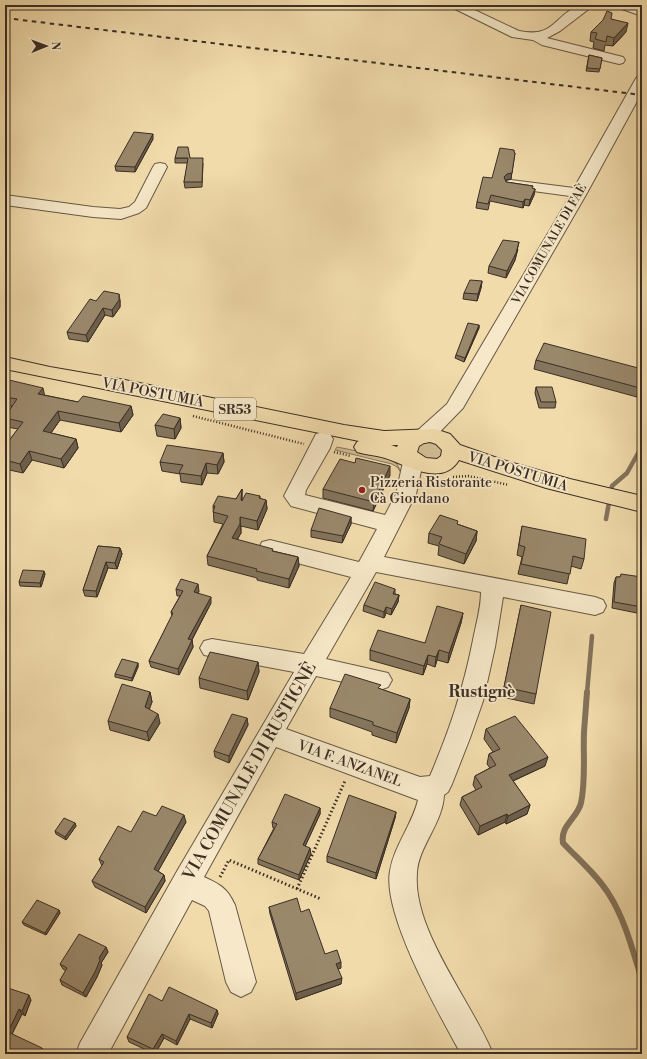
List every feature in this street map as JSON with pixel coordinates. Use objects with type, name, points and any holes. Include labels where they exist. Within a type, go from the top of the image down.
[{"type":"main road","name":"VIA POSTUMIA","points":[[5,363],[50,373],[125,386],[344,432],[384,438],[422,436]]},
{"type":"main road","name":"VIA POSTUMIA","points":[[50,373],[110,390],[322,444],[387,451],[412,461]]},
{"type":"main road","points":[[422,436],[437,437],[445,460],[423,466],[412,461],[407,455],[407,446],[415,438],[422,436]]},
{"type":"main road","name":"VIA POSTUMIA","points":[[445,460],[507,477],[642,504]]},
{"type":"street","points":[[455,5],[516,34],[527,37],[545,36],[588,5]]},
{"type":"street","points":[[620,5],[642,12]]},
{"type":"street","points":[[537,37],[546,42],[619,60]]},
{"type":"street","name":"VIA COMUNALE DI FAÈ","points":[[422,436],[454,408],[579,193],[642,80]]},
{"type":"street","points":[[5,200],[93,212],[121,214],[134,210],[141,205],[160,167]]},
{"type":"street","points":[[512,184],[579,193]]},
{"type":"street","name":"VIA COMUNALE DI FAÈ","points":[[445,460],[454,408]]},
{"type":"street","points":[[322,444],[296,490],[294,496],[298,501],[390,524]]},
{"type":"street","name":"VIA COMUNALE DI RUSTIGNÈ","points":[[91,1054],[186,882],[367,567],[408,488],[445,460]]},
{"type":"street","name":"VIA COMUNALE DI RUSTIGNÈ","points":[[408,488],[408,479],[412,461]]},
{"type":"street","points":[[270,548],[367,567],[486,584],[492,588],[500,588],[594,606]]},
{"type":"street","points":[[478,1054],[442,990],[421,943],[404,896],[403,872],[432,800],[431,789],[439,784],[469,709],[490,613],[493,595],[492,588]]},
{"type":"street","points":[[212,648],[310,664],[380,680]]},
{"type":"street","name":"VIA F. ANZANEL","points":[[270,734],[420,789],[431,789]]},
{"type":"street","points":[[186,882],[215,897],[221,906],[241,982]]},
{"type":"path","points":[[190,416],[322,444],[352,456]]},
{"type":"path","points":[[445,460],[468,476],[512,486]]},
{"type":"path","points":[[297,889],[353,764]]},
{"type":"path","points":[[211,895],[229,860],[321,899]]},
{"type":"shaded area","points":[[423,442],[434,442],[447,450],[434,466],[412,451]]},
{"type":"shaded area","points":[[337,447],[387,457],[397,464],[402,474],[397,467],[392,464],[335,450]]},
{"type":"building","points":[[607,11],[612,13],[611,19],[628,23],[614,38],[607,36],[606,42],[595,39],[597,33],[591,32],[603,20]]},
{"type":"building","points":[[589,55],[602,58],[600,69],[587,68]]},
{"type":"building","points":[[134,132],[153,134],[135,167],[115,166]]},
{"type":"building","points":[[178,147],[188,147],[190,158],[203,158],[202,182],[184,182],[188,158],[175,158]]},
{"type":"building","points":[[500,148],[514,150],[515,153],[512,173],[507,174],[504,177],[506,182],[533,186],[532,188],[535,189],[530,200],[525,199],[523,202],[491,195],[488,204],[477,202],[483,177],[492,178]]},
{"type":"building","points":[[503,240],[519,242],[516,253],[507,271],[489,266]]},
{"type":"building","points":[[470,280],[482,281],[478,294],[464,293]]},
{"type":"building","points":[[104,291],[119,294],[119,300],[112,310],[103,308],[86,335],[67,332],[90,299],[96,301]]},
{"type":"building","points":[[468,323],[479,325],[465,358],[456,355]]},
{"type":"building","points":[[544,343],[642,369],[642,382],[640,388],[536,360]]},
{"type":"building","points":[[5,379],[43,388],[38,394],[78,402],[83,396],[131,406],[119,423],[58,411],[43,431],[76,439],[61,459],[29,451],[20,464],[5,460],[5,446],[23,422],[5,418],[17,399],[5,397]]},
{"type":"building","points":[[536,387],[552,387],[556,402],[541,402]]},
{"type":"building","points":[[163,414],[180,418],[174,429],[155,425]]},
{"type":"building","points":[[167,445],[223,453],[217,465],[206,463],[201,476],[179,473],[183,465],[160,462]]},
{"type":"building","points":[[356,458],[390,466],[374,502],[323,489],[340,459],[355,463]]},
{"type":"building","points":[[242,489],[242,501],[246,493],[260,496],[259,498],[266,500],[257,521],[240,517],[240,524],[232,538],[273,549],[272,551],[298,557],[289,579],[256,571],[257,569],[207,556],[228,516],[213,512],[215,506],[213,506],[218,496],[236,499]]},
{"type":"building","points":[[319,508],[351,517],[343,536],[311,530]]},
{"type":"building","points":[[440,515],[458,521],[457,524],[477,531],[466,554],[439,544],[442,537],[429,533]]},
{"type":"building","points":[[522,526],[586,539],[584,559],[573,556],[570,574],[521,564],[525,547],[519,545]]},
{"type":"building","points":[[98,546],[120,548],[115,563],[106,562],[96,591],[83,590]]},
{"type":"building","points":[[23,570],[44,571],[40,583],[19,582]]},
{"type":"building","points":[[621,574],[642,577],[642,607],[614,602],[616,577],[620,577]]},
{"type":"building","points":[[181,579],[198,584],[194,592],[211,597],[188,639],[192,640],[178,669],[149,661],[173,613],[171,612],[183,591],[176,589]]},
{"type":"building","points":[[375,582],[395,589],[393,594],[399,595],[392,609],[386,607],[384,612],[364,605]]},
{"type":"building","points":[[521,605],[551,612],[536,694],[504,687]]},
{"type":"building","points":[[437,606],[463,613],[449,653],[439,650],[436,657],[428,655],[424,666],[370,650],[378,630],[425,643]]},
{"type":"building","points":[[210,652],[258,662],[247,691],[199,678]]},
{"type":"building","points":[[122,659],[138,663],[132,678],[115,674]]},
{"type":"building","points":[[345,674],[381,685],[378,688],[410,699],[397,733],[373,725],[373,722],[330,708]]},
{"type":"building","points":[[122,684],[150,692],[145,707],[158,714],[147,732],[108,721]]},
{"type":"building","points":[[232,714],[247,718],[229,756],[214,751]]},
{"type":"building","points":[[515,716],[548,757],[509,775],[530,805],[508,816],[507,814],[480,826],[462,797],[482,787],[475,776],[496,765],[489,754],[500,749],[486,729]]},
{"type":"building","points":[[285,794],[320,808],[303,845],[310,848],[299,875],[258,859],[277,824],[272,822]]},
{"type":"building","points":[[349,795],[396,812],[376,873],[327,856]]},
{"type":"building","points":[[162,806],[184,815],[154,869],[164,875],[145,907],[92,881],[104,862],[99,859],[118,826],[131,832],[143,811],[156,816]]},
{"type":"building","points":[[64,818],[75,823],[65,837],[55,831]]},
{"type":"building","points":[[297,898],[301,912],[309,909],[325,954],[337,950],[341,962],[336,964],[342,978],[296,993],[269,907]]},
{"type":"building","points":[[37,900],[59,910],[45,933],[22,922]]},
{"type":"building","points":[[79,934],[106,947],[99,958],[100,960],[95,972],[83,993],[60,980],[67,968],[60,964]]},
{"type":"building","points":[[5,987],[29,995],[22,1011],[19,1009],[8,1032],[42,1048],[39,1054],[5,1054]]},
{"type":"building","points":[[169,987],[217,1010],[211,1023],[189,1014],[176,1041],[162,1034],[153,1049],[127,1037],[149,994],[162,1001]]},
{"type":"waterway","points":[[606,519],[612,486],[627,473],[642,446]]},
{"type":"waterway","points":[[587,693],[592,636]]},
{"type":"waterway","points":[[587,692],[584,732],[583,794],[579,809],[564,831],[563,843],[594,875],[616,906],[625,927],[642,980]]},
{"type":"railway","points":[[5,18],[642,95]]},
{"type":"place","name":"Pizzeria Ristorante Cà Giordano","points":[[362,490]]},
{"type":"district","name":"Rustignè","points":[[482,691]]}]
